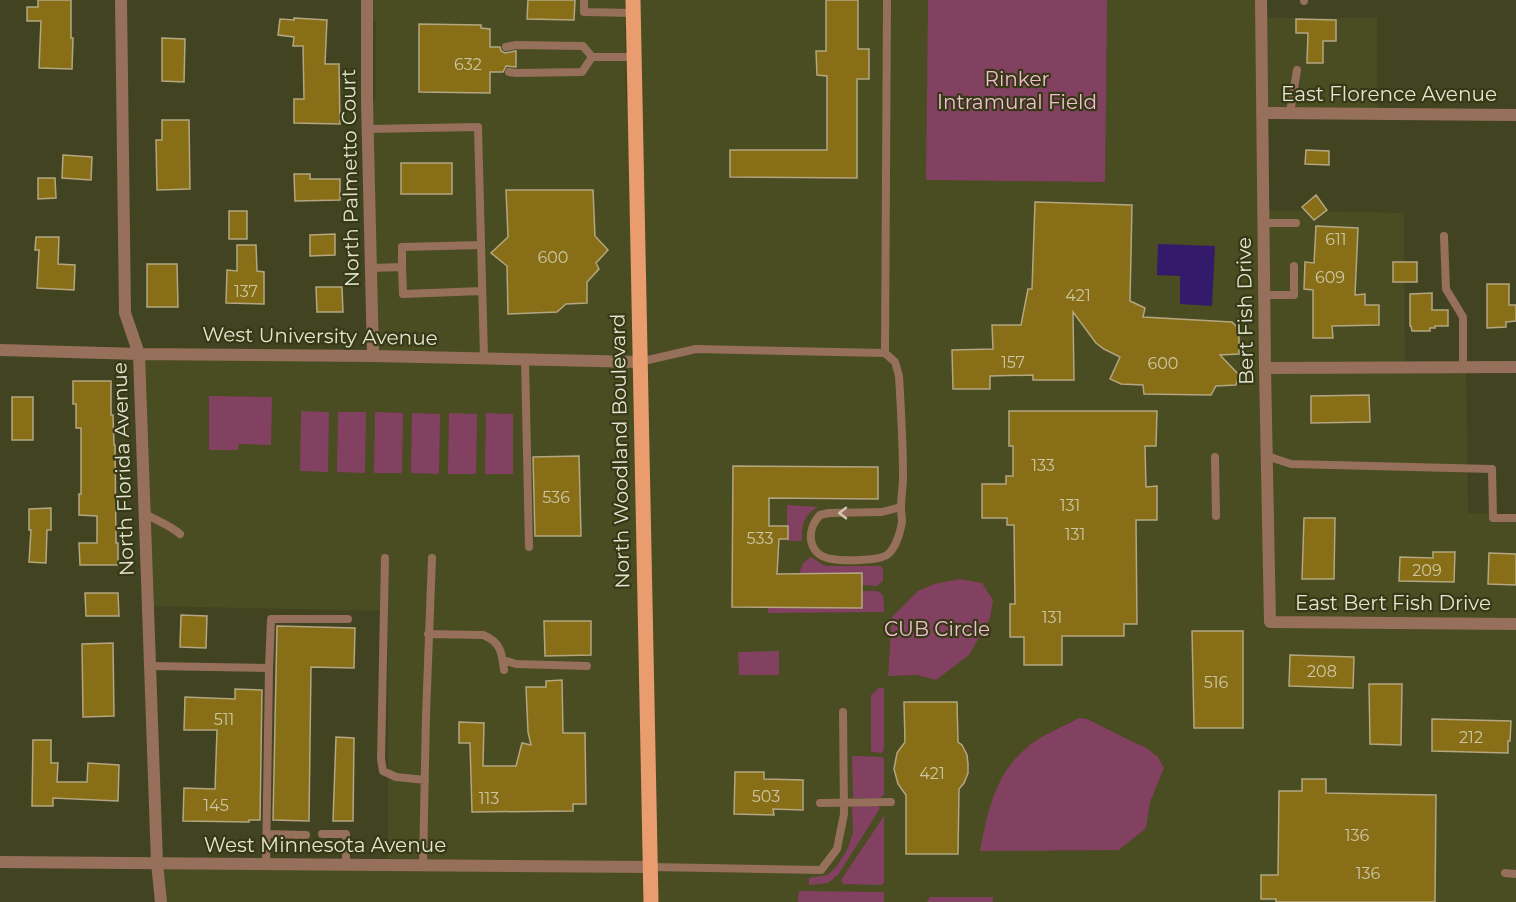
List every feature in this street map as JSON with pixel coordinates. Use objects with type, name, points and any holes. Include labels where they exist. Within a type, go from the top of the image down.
[{"type":"main road","name":"North Woodland Boulevard","points":[[633,6],[651,902]]},
{"type":"street","name":"North Florida Avenue","points":[[121,0],[125,313],[139,354],[157,863],[161,902]]},
{"type":"street","name":"North Palmetto Court","points":[[367,0],[367,129],[374,356]]},
{"type":"street","name":"Bert Fish Drive","points":[[1261,0],[1270,622]]},
{"type":"street","name":"East Florence Avenue","points":[[1262,113],[1516,114]]},
{"type":"street","name":"West University Avenue","points":[[0,350],[639,362]]},
{"type":"street","points":[[1265,368],[1516,367]]},
{"type":"street","name":"East Bert Fish Drive","points":[[1270,622],[1516,624]]},
{"type":"street","name":"West Minnesota Avenue","points":[[0,862],[651,867]]},
{"type":"lane","points":[[584,0],[584,12],[633,6]]},
{"type":"lane","points":[[885,353],[887,0]]},
{"type":"lane","points":[[506,47],[516,45],[583,46],[592,57]]},
{"type":"lane","points":[[592,57],[634,57]]},
{"type":"lane","points":[[509,72],[582,72],[592,57]]},
{"type":"lane","points":[[1290,113],[1297,70]]},
{"type":"lane","points":[[367,129],[478,127],[484,358]]},
{"type":"lane","points":[[1263,223],[1296,223]]},
{"type":"lane","points":[[1444,237],[1446,289],[1463,317],[1463,367]]},
{"type":"lane","points":[[481,245],[402,247],[402,267],[403,294],[482,291]]},
{"type":"lane","points":[[1264,295],[1294,295],[1294,266]]},
{"type":"lane","points":[[371,268],[402,267]]},
{"type":"lane","points":[[639,362],[696,349],[885,353],[895,362],[899,376],[903,475],[900,533],[887,555],[879,558],[842,560],[825,558],[812,547],[810,542],[812,526],[820,515],[882,513],[900,507]]},
{"type":"lane","points":[[525,359],[529,547]]},
{"type":"lane","points":[[1267,456],[1291,465],[1492,469],[1493,518],[1516,518]]},
{"type":"lane","points":[[1215,457],[1216,516]]},
{"type":"lane","points":[[145,514],[174,528],[180,534]]},
{"type":"lane","points":[[386,558],[381,759],[383,771],[396,777],[425,780]]},
{"type":"lane","points":[[423,865],[432,558]]},
{"type":"lane","points":[[266,864],[271,619],[348,619]]},
{"type":"lane","points":[[428,634],[483,635],[491,638],[501,650],[504,670]]},
{"type":"lane","points":[[503,660],[516,664],[587,666]]},
{"type":"lane","points":[[150,666],[269,668]]},
{"type":"lane","points":[[651,867],[821,870],[837,849],[844,814],[843,712]]},
{"type":"lane","points":[[820,803],[891,802]]},
{"type":"lane","points":[[267,834],[306,835]]},
{"type":"lane","points":[[322,834],[346,834],[346,865]]},
{"type":"lane","points":[[1506,873],[1516,874]]},
{"type":"shaded area","points":[[367,0],[1261,0],[1262,18],[1377,18],[1377,114],[1262,113],[1264,210],[1404,213],[1405,367],[1466,367],[1468,513],[1516,514],[1516,902],[157,902],[157,863],[388,865],[388,611],[148,606],[139,354],[373,356],[373,100],[375,100],[376,22],[367,21]],"holes":[[[625,26],[631,26],[632,104],[626,103]]]},
{"type":"shaded area","points":[[1158,244],[1215,246],[1212,306],[1180,304],[1180,276],[1157,275]]},
{"type":"green space","name":"Rinker Intramural Field","points":[[928,0],[1107,0],[1105,182],[926,180]]},
{"type":"green space","points":[[209,396],[272,397],[271,445],[239,444],[238,450],[209,450]]},
{"type":"green space","points":[[301,411],[329,412],[328,472],[300,471]]},
{"type":"green space","points":[[338,412],[366,412],[365,473],[337,472]]},
{"type":"green space","points":[[375,412],[403,413],[402,473],[374,473]]},
{"type":"green space","points":[[412,413],[440,414],[439,474],[411,473]]},
{"type":"green space","points":[[449,413],[477,414],[476,474],[448,474]]},
{"type":"green space","points":[[486,413],[513,414],[513,474],[485,474]]},
{"type":"green space","points":[[787,505],[818,507],[809,513],[804,521],[802,541],[787,541]]},
{"type":"green space","points":[[811,557],[825,566],[881,566],[883,581],[877,586],[862,585],[862,573],[799,574],[803,563]]},
{"type":"green space","name":"CUB Circle","points":[[960,579],[982,583],[993,600],[990,618],[969,655],[936,680],[917,675],[888,676],[892,617],[918,591],[934,584]]},
{"type":"green space","points":[[862,591],[881,593],[884,599],[884,612],[768,613],[768,608],[861,608]]},
{"type":"green space","points":[[779,651],[779,675],[739,675],[738,652]]},
{"type":"green space","points":[[879,688],[884,690],[884,750],[881,753],[871,751],[871,695]]},
{"type":"green space","points":[[1079,718],[1087,719],[1145,747],[1158,757],[1164,768],[1150,802],[1146,828],[1119,850],[980,851],[993,797],[1013,761],[1036,741]]},
{"type":"green space","points":[[852,757],[883,757],[884,795],[880,798],[853,798]]},
{"type":"green space","points":[[852,806],[878,806],[880,808],[838,875],[828,883],[809,885],[809,878],[827,875],[836,867],[847,850],[853,833]]},
{"type":"green space","points":[[884,816],[884,883],[881,885],[843,884],[841,880]]},
{"type":"green space","points":[[799,891],[884,892],[884,902],[798,902]]},
{"type":"green space","points":[[930,897],[993,897],[993,902],[927,902]]},
{"type":"building","points":[[38,0],[71,0],[72,69],[39,68],[41,21],[27,21],[27,7],[38,7]]},
{"type":"building","points":[[528,0],[575,0],[574,20],[527,19]]},
{"type":"building","points":[[826,0],[858,0],[858,49],[869,49],[869,79],[857,79],[857,178],[730,177],[730,150],[827,150],[827,76],[817,75],[816,51],[826,51]]},
{"type":"building","points":[[294,18],[327,20],[325,64],[339,64],[340,124],[294,123],[294,99],[304,99],[303,46],[293,46],[294,37],[278,35],[280,19],[294,20]]},
{"type":"building","points":[[1296,19],[1336,20],[1336,41],[1323,41],[1323,63],[1307,63],[1308,33],[1296,33]]},
{"type":"building","points":[[419,24],[481,25],[481,28],[490,29],[490,47],[500,47],[505,53],[516,51],[516,67],[506,66],[503,72],[490,72],[490,93],[419,92]]},
{"type":"building","points":[[162,38],[185,39],[184,82],[162,81]]},
{"type":"building","points":[[162,120],[189,120],[190,189],[157,190],[156,140],[162,140]]},
{"type":"building","points":[[1306,150],[1329,151],[1329,165],[1305,164]]},
{"type":"building","points":[[63,155],[92,157],[91,180],[62,178]]},
{"type":"building","points":[[401,163],[452,163],[452,194],[401,194]]},
{"type":"building","points":[[294,174],[310,174],[310,179],[340,179],[340,200],[295,201]]},
{"type":"building","points":[[38,178],[55,178],[56,198],[38,199]]},
{"type":"building","points":[[506,190],[593,190],[595,236],[608,250],[596,263],[599,269],[587,282],[587,303],[566,304],[557,312],[508,314],[507,266],[491,253],[508,237]]},
{"type":"building","points":[[1316,195],[1327,210],[1314,220],[1302,207]]},
{"type":"building","points":[[1035,202],[1132,205],[1130,301],[1145,308],[1143,317],[1232,322],[1239,329],[1239,354],[1220,355],[1239,375],[1236,385],[1216,386],[1211,395],[1144,394],[1143,385],[1121,384],[1110,379],[1120,357],[1096,343],[1073,312],[1074,380],[1033,380],[1033,375],[990,376],[990,389],[953,389],[952,350],[993,349],[992,325],[1021,325],[1028,289],[1032,289]]},
{"type":"building","points":[[229,211],[247,211],[247,239],[229,239]]},
{"type":"building","points":[[1316,226],[1358,228],[1355,295],[1365,294],[1365,305],[1379,305],[1379,325],[1332,326],[1333,338],[1313,338],[1313,290],[1304,289],[1305,262],[1314,263]]},
{"type":"building","points":[[335,234],[335,255],[310,256],[310,235]]},
{"type":"building","points":[[36,237],[59,237],[58,264],[75,265],[74,290],[37,288],[39,250],[35,250]]},
{"type":"building","points":[[237,245],[256,245],[257,271],[264,272],[264,304],[226,303],[227,270],[237,271]]},
{"type":"building","points":[[1393,262],[1417,262],[1417,282],[1393,282]]},
{"type":"building","points":[[147,264],[177,264],[178,307],[147,307]]},
{"type":"building","points":[[1487,284],[1509,284],[1509,305],[1516,305],[1516,321],[1506,322],[1506,327],[1487,328]]},
{"type":"building","points":[[316,287],[342,287],[343,312],[317,312]]},
{"type":"building","points":[[1432,293],[1432,310],[1448,310],[1448,326],[1435,326],[1435,328],[1430,328],[1430,331],[1412,331],[1410,294]]},
{"type":"building","points":[[73,381],[111,381],[118,565],[80,565],[79,543],[97,543],[97,516],[79,515],[81,428],[76,428]]},
{"type":"building","points":[[1369,395],[1370,422],[1311,423],[1311,396]]},
{"type":"building","points":[[12,397],[33,397],[33,440],[12,440]]},
{"type":"building","points":[[1009,411],[1157,411],[1156,446],[1145,446],[1146,487],[1157,486],[1157,520],[1136,520],[1137,624],[1124,624],[1124,636],[1062,636],[1062,665],[1024,665],[1024,637],[1010,637],[1010,604],[1015,604],[1014,525],[1007,525],[1007,518],[982,518],[982,484],[1006,484],[1006,476],[1013,476],[1013,446],[1009,446]]},
{"type":"building","points":[[579,456],[581,536],[535,536],[533,457]]},
{"type":"building","points":[[733,466],[878,467],[878,499],[769,498],[769,526],[788,526],[788,539],[779,539],[777,574],[862,573],[862,608],[732,607]]},
{"type":"building","points":[[51,508],[51,530],[47,530],[46,563],[29,562],[31,530],[29,530],[29,509]]},
{"type":"building","points":[[1304,518],[1335,518],[1334,579],[1302,579]]},
{"type":"building","points":[[1433,552],[1455,552],[1454,582],[1399,581],[1400,557],[1433,558]]},
{"type":"building","points":[[1489,553],[1516,554],[1516,585],[1488,584]]},
{"type":"building","points":[[85,593],[118,593],[119,616],[86,616]]},
{"type":"building","points":[[181,615],[207,616],[206,648],[180,647]]},
{"type":"building","points":[[544,621],[591,621],[591,655],[545,656]]},
{"type":"building","points":[[277,626],[355,628],[354,668],[311,667],[309,821],[273,820]]},
{"type":"building","points":[[1192,631],[1243,631],[1243,728],[1194,728]]},
{"type":"building","points":[[113,643],[114,716],[83,717],[82,644]]},
{"type":"building","points":[[1290,655],[1354,657],[1353,688],[1289,686]]},
{"type":"building","points":[[562,680],[563,733],[585,733],[586,804],[573,804],[573,811],[472,812],[470,743],[459,743],[459,722],[484,723],[483,766],[516,766],[522,743],[531,745],[528,732],[526,687],[546,687],[546,681]]},
{"type":"building","points":[[1369,684],[1402,684],[1401,745],[1370,744]]},
{"type":"building","points":[[235,689],[262,690],[260,820],[249,820],[249,822],[183,821],[184,788],[215,789],[217,730],[184,730],[185,697],[235,699]]},
{"type":"building","points":[[904,702],[957,702],[958,742],[967,755],[968,764],[968,773],[959,789],[958,854],[906,854],[906,795],[898,784],[894,769],[897,753],[905,742]]},
{"type":"building","points":[[1432,719],[1511,721],[1508,753],[1432,751]]},
{"type":"building","points":[[336,737],[354,738],[353,821],[333,821]]},
{"type":"building","points":[[33,740],[51,740],[51,763],[58,763],[57,782],[87,782],[88,763],[119,765],[118,801],[53,798],[53,806],[32,806]]},
{"type":"building","points":[[735,772],[764,772],[764,779],[803,780],[803,810],[773,809],[774,815],[734,814]]},
{"type":"building","points":[[1302,779],[1326,779],[1326,793],[1436,795],[1435,902],[1276,902],[1276,899],[1261,899],[1261,875],[1278,875],[1279,791],[1302,791]]}]
